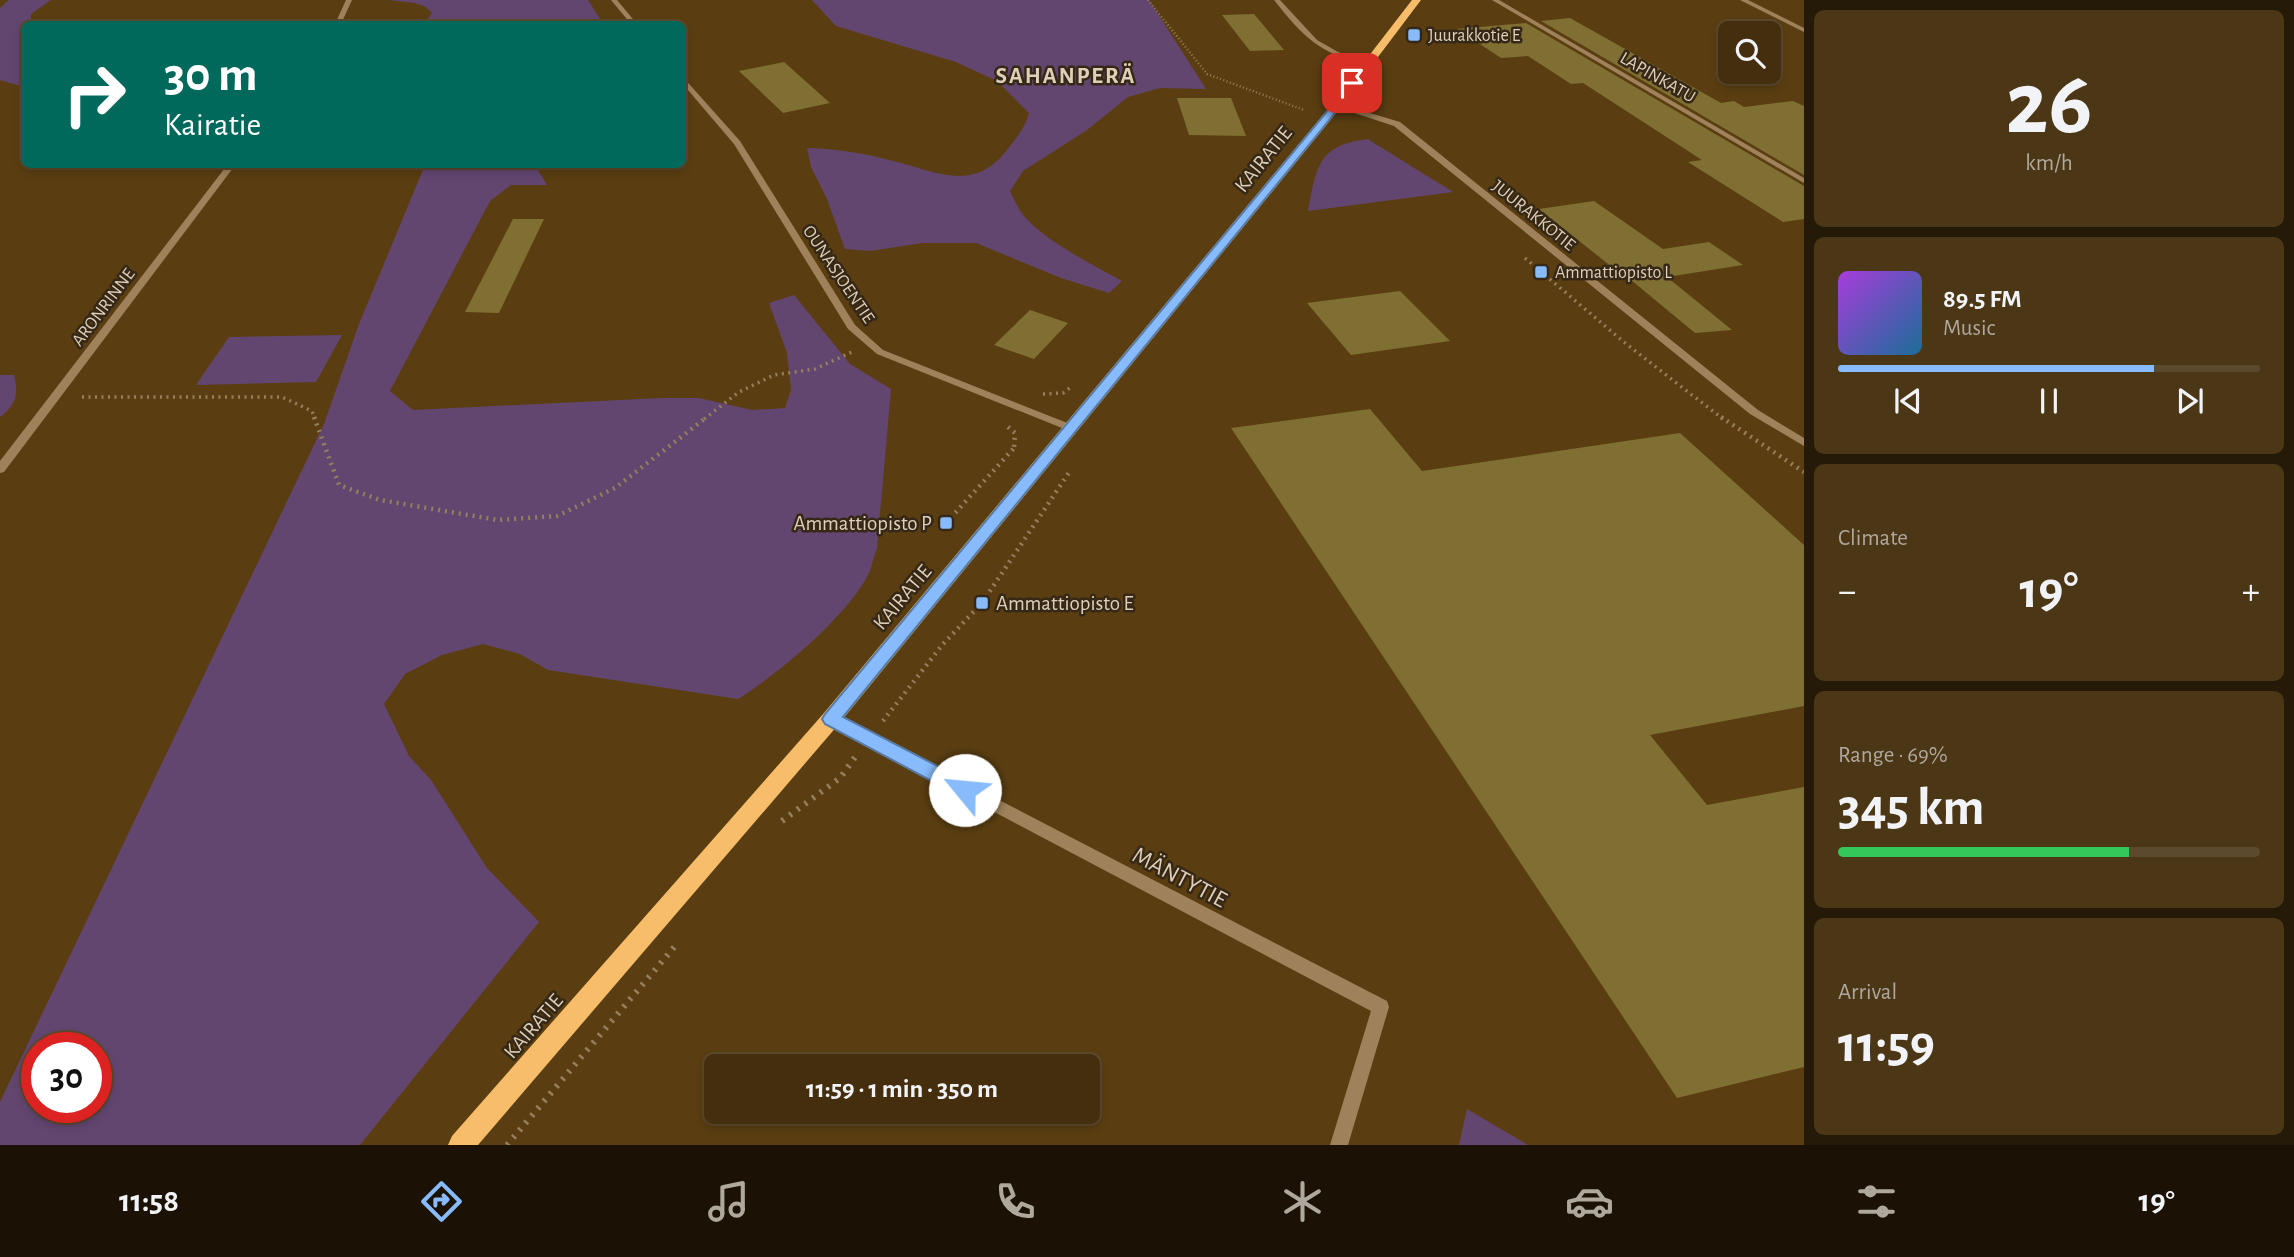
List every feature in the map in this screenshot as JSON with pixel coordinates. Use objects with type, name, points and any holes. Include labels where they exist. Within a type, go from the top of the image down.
[{"type":"main road","name":"KAIRATIE","points":[[461,1145],[831,719],[1332,110],[1417,0]]},
{"type":"street","points":[[339,21],[349,0]]},
{"type":"street","points":[[614,0],[632,21]]},
{"type":"street","points":[[1277,0],[1317,45],[1344,58],[1367,63]]},
{"type":"street","name":"LAPINKATU","points":[[1495,0],[1804,181]]},
{"type":"street","points":[[1743,0],[1804,30]]},
{"type":"street","name":"OUNASJOENTIE","points":[[686,83],[737,143],[851,327],[880,352],[1070,428]]},
{"type":"street","name":"JUURAKKOTIE","points":[[1332,110],[1396,124],[1754,412],[1804,443]]},
{"type":"street","name":"ARONRINNE","points":[[0,469],[229,168]]},
{"type":"street","name":"MÄNTYTIE","points":[[831,719],[1381,1007],[1339,1145]]},
{"type":"path","points":[[1148,0],[1207,74],[1265,98],[1332,110]]},
{"type":"path","points":[[54,397],[282,397],[313,411],[339,485],[380,500],[498,520],[557,516],[615,488],[739,392],[774,375],[815,369],[853,352]]},
{"type":"shaded area","points":[[9,0],[51,0],[31,14],[32,21],[21,21],[21,86],[0,80],[0,8]]},
{"type":"shaded area","points":[[389,0],[588,0],[601,21],[426,21],[432,13],[426,7]]},
{"type":"shaded area","points":[[812,0],[1149,0],[1206,89],[1160,88],[1128,97],[1087,130],[1023,171],[1010,191],[1024,216],[1044,234],[1122,281],[1109,293],[1061,278],[976,243],[922,243],[870,251],[845,249],[827,199],[811,167],[807,148],[840,150],[882,158],[940,174],[968,175],[994,163],[1007,150],[1029,113],[997,81],[956,62],[836,26]]},
{"type":"shaded area","points":[[1369,139],[1453,192],[1308,211],[1322,161],[1339,147]]},
{"type":"shaded area","points":[[424,168],[537,168],[547,185],[511,185],[490,201],[390,391],[413,410],[661,398],[699,398],[752,410],[785,408],[791,390],[787,353],[769,303],[794,295],[850,364],[891,389],[877,548],[869,573],[845,607],[811,643],[738,699],[548,670],[520,654],[483,644],[442,655],[405,674],[384,704],[409,756],[431,780],[487,868],[539,922],[360,1145],[0,1145],[0,1102],[21,1058],[21,1123],[112,1123],[112,1032],[33,1032],[324,424],[359,324]]},
{"type":"shaded area","points":[[342,335],[316,382],[196,385],[229,337]]},
{"type":"shaded area","points":[[0,375],[14,375],[16,388],[13,403],[0,417]]},
{"type":"shaded area","points":[[1467,1109],[1528,1145],[1459,1145]]},
{"type":"building","points":[[1254,14],[1284,50],[1250,51],[1222,15]]},
{"type":"building","points":[[1570,18],[1721,103],[1734,101],[1744,107],[1793,101],[1804,106],[1804,175],[1541,21]]},
{"type":"building","points":[[1526,23],[1804,186],[1804,219],[1783,222],[1688,162],[1702,160],[1583,83],[1571,84],[1528,56],[1501,58],[1457,29]]},
{"type":"building","points":[[784,62],[830,103],[783,113],[739,71]]},
{"type":"building","points":[[1177,98],[1231,98],[1246,136],[1189,135]]},
{"type":"building","points":[[1594,201],[1663,249],[1709,242],[1743,265],[1667,277],[1732,330],[1695,333],[1539,209]]},
{"type":"building","points":[[513,219],[544,219],[499,313],[465,312]]},
{"type":"building","points":[[1400,291],[1450,341],[1351,355],[1307,303]]},
{"type":"building","points":[[1030,310],[1068,323],[1034,359],[994,345]]},
{"type":"building","points":[[1370,409],[1422,471],[1680,433],[1804,545],[1804,706],[1650,735],[1707,805],[1804,787],[1804,1067],[1677,1098],[1231,428]]},
{"type":"place","name":"Juurakkotie E","points":[[1414,35]]},
{"type":"place","name":"Ammattiopisto L","points":[[1541,272]]},
{"type":"place","name":"Ammattiopisto P","points":[[946,523]]},
{"type":"place","name":"Ammattiopisto E","points":[[982,603]]},
{"type":"district","name":"SAHANPERÄ","points":[[1066,75]]},
{"type":"route","points":[[965,790],[831,719],[1328,116],[1352,83]]}]
